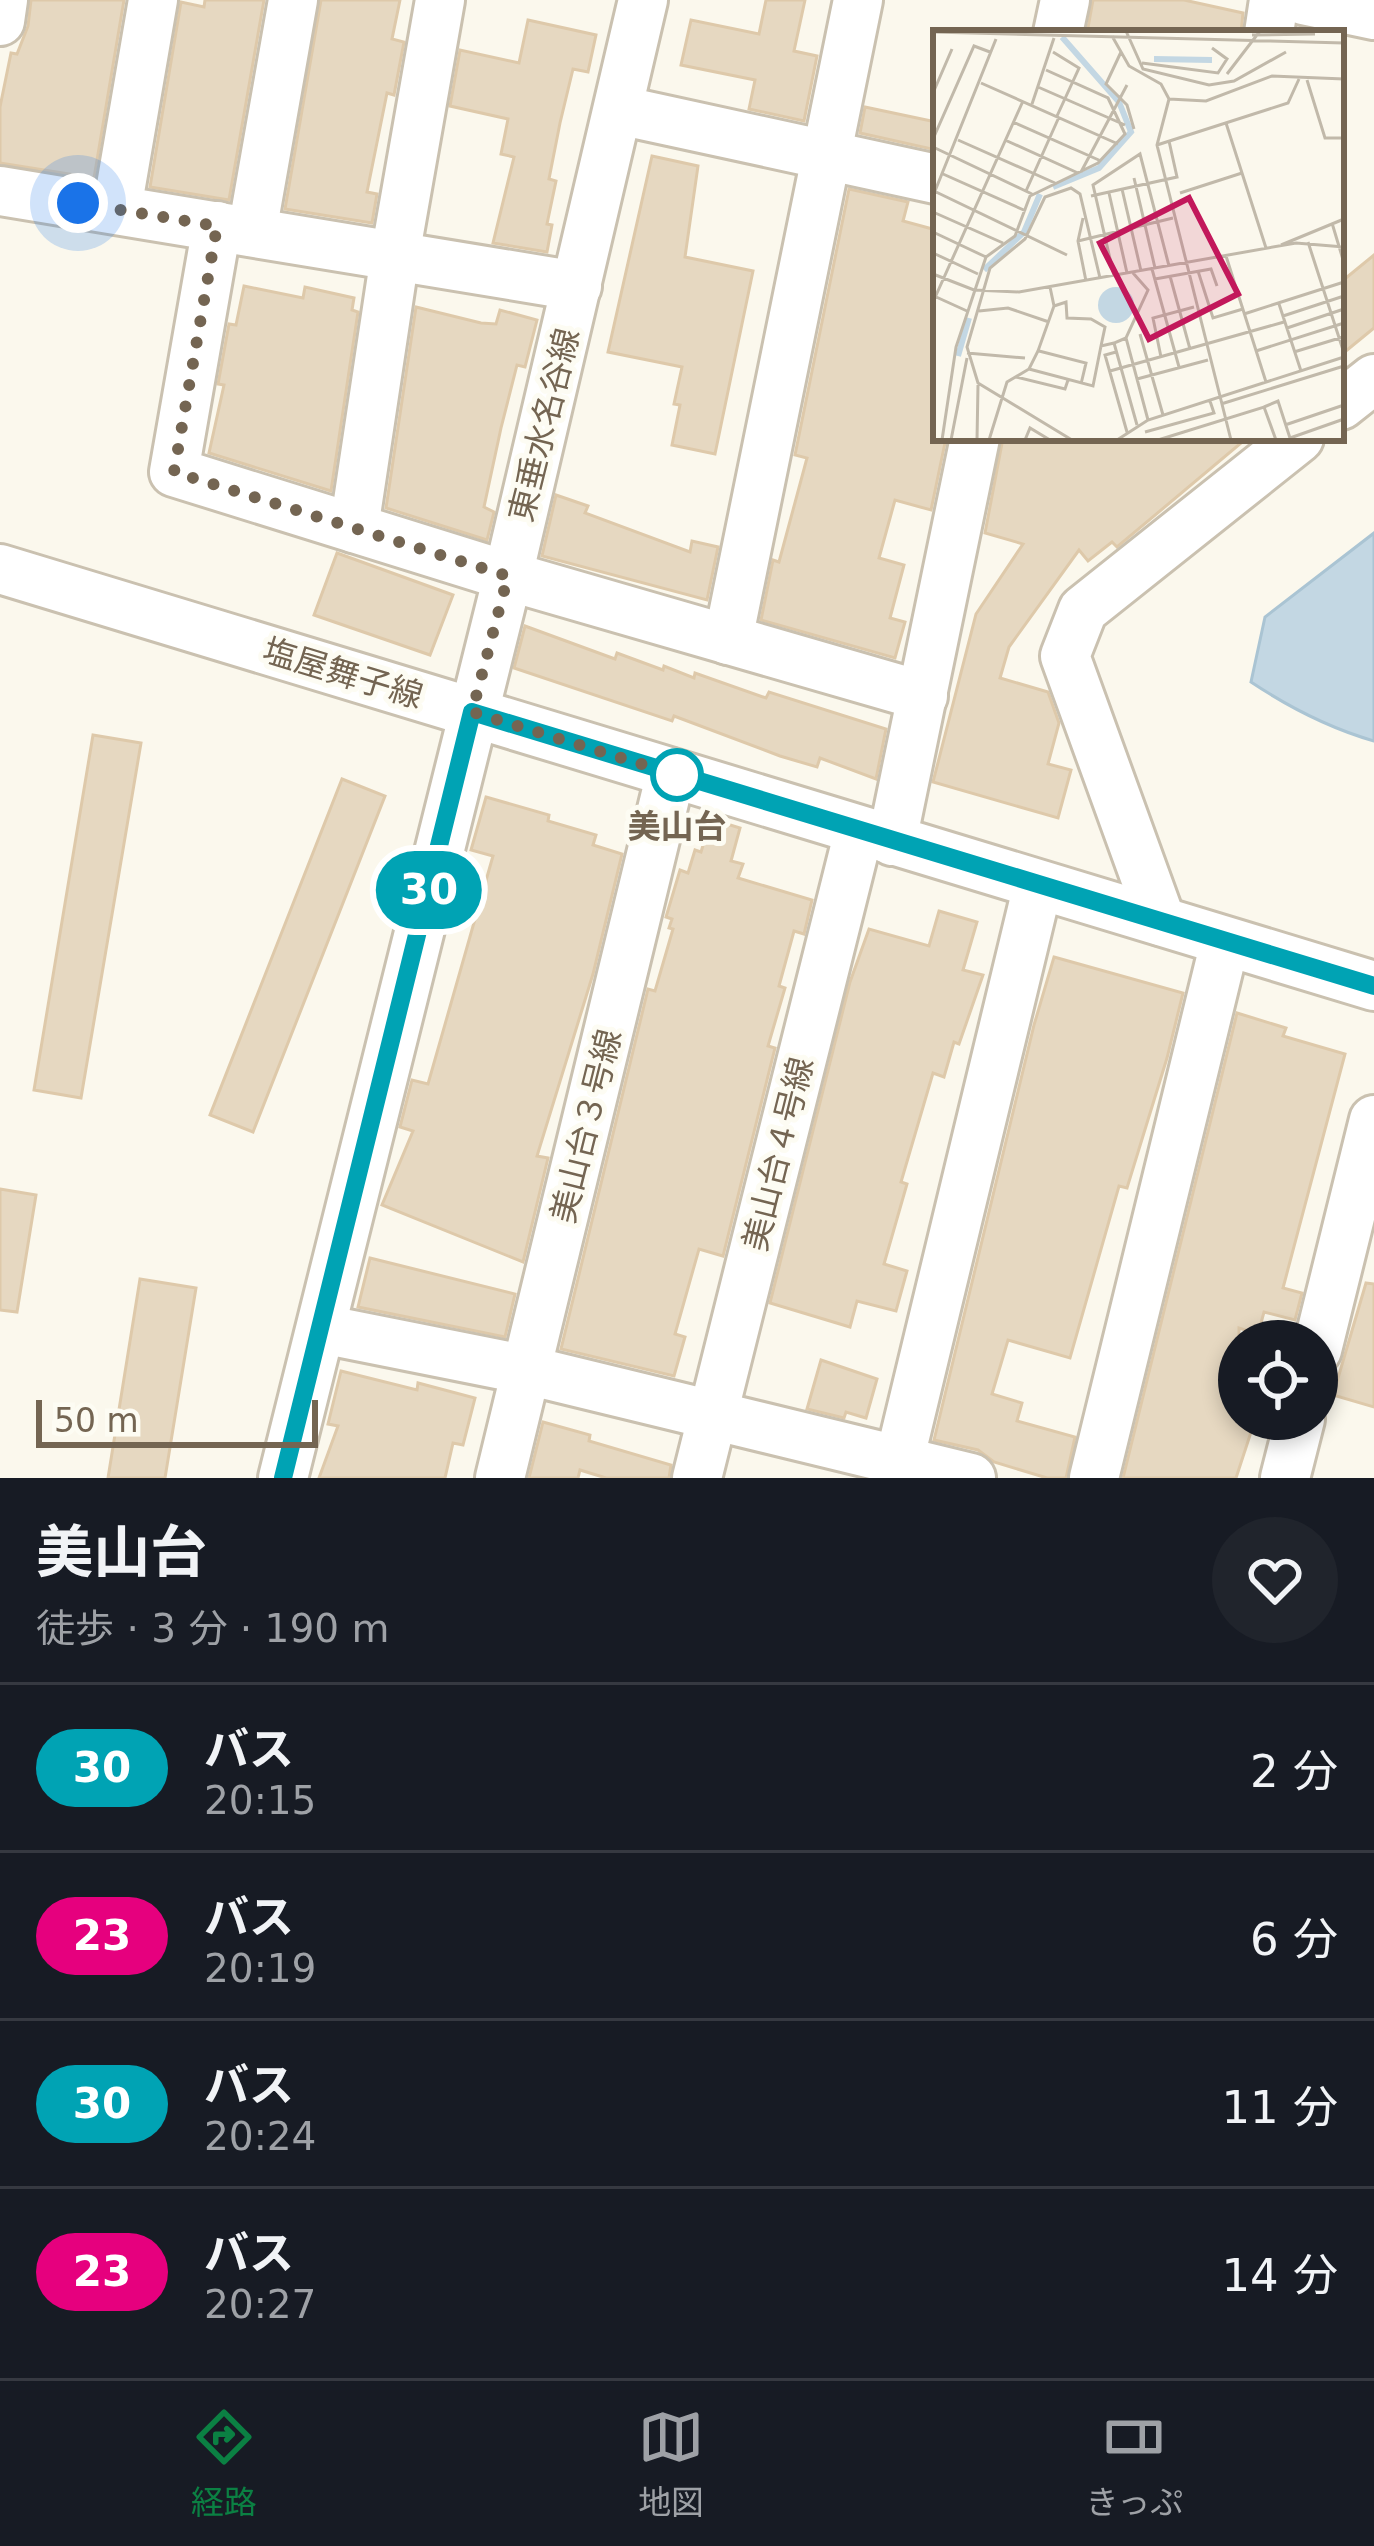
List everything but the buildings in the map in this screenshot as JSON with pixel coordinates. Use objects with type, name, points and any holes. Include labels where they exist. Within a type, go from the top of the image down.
[{"type":"street","points":[[0,21],[4,0]]},
{"type":"street","points":[[117,209],[153,0]]},
{"type":"street","points":[[293,0],[174,472],[508,576],[923,696]]},
{"type":"street","points":[[354,528],[440,0]]},
{"type":"street","name":"東垂水名谷線","points":[[283,1478],[508,576],[643,0]]},
{"type":"street","points":[[728,640],[858,0]]},
{"type":"street","points":[[1059,30],[1065,0]]},
{"type":"street","points":[[1269,30],[1274,0]]},
{"type":"street","points":[[1303,0],[1374,15]]},
{"type":"street","points":[[619,110],[933,177]]},
{"type":"street","points":[[0,190],[577,286]]},
{"type":"street","points":[[1344,403],[1374,379]]},
{"type":"street","name":"美山台４号線","points":[[697,1478],[876,836],[923,696],[974,441]]},
{"type":"street","points":[[1161,921],[1065,656],[1082,610],[1295,441]]},
{"type":"street","name":"塩屋舞子線","points":[[0,569],[1374,986]]},
{"type":"street","name":"美山台３号線","points":[[500,1478],[671,773]]},
{"type":"street","points":[[897,1469],[1038,885]]},
{"type":"street","points":[[1094,1478],[1225,942]]},
{"type":"street","points":[[1324,1320],[1374,1120]]},
{"type":"street","points":[[322,1329],[527,1370],[713,1415],[897,1469],[970,1478]]},
{"type":"street","points":[[1285,1478],[1295,1440]]},
{"type":"water","points":[[1374,533],[1374,741],[1310,716],[1251,682],[1265,617]]},
{"type":"bus line","name":"30","points":[[283,1478],[472,712],[1374,986]]},
{"type":"place","name":"美山台","points":[[677,775]]},
{"type":"route","points":[[78,203],[217,226],[174,472],[508,576],[472,712],[677,775]]}]
